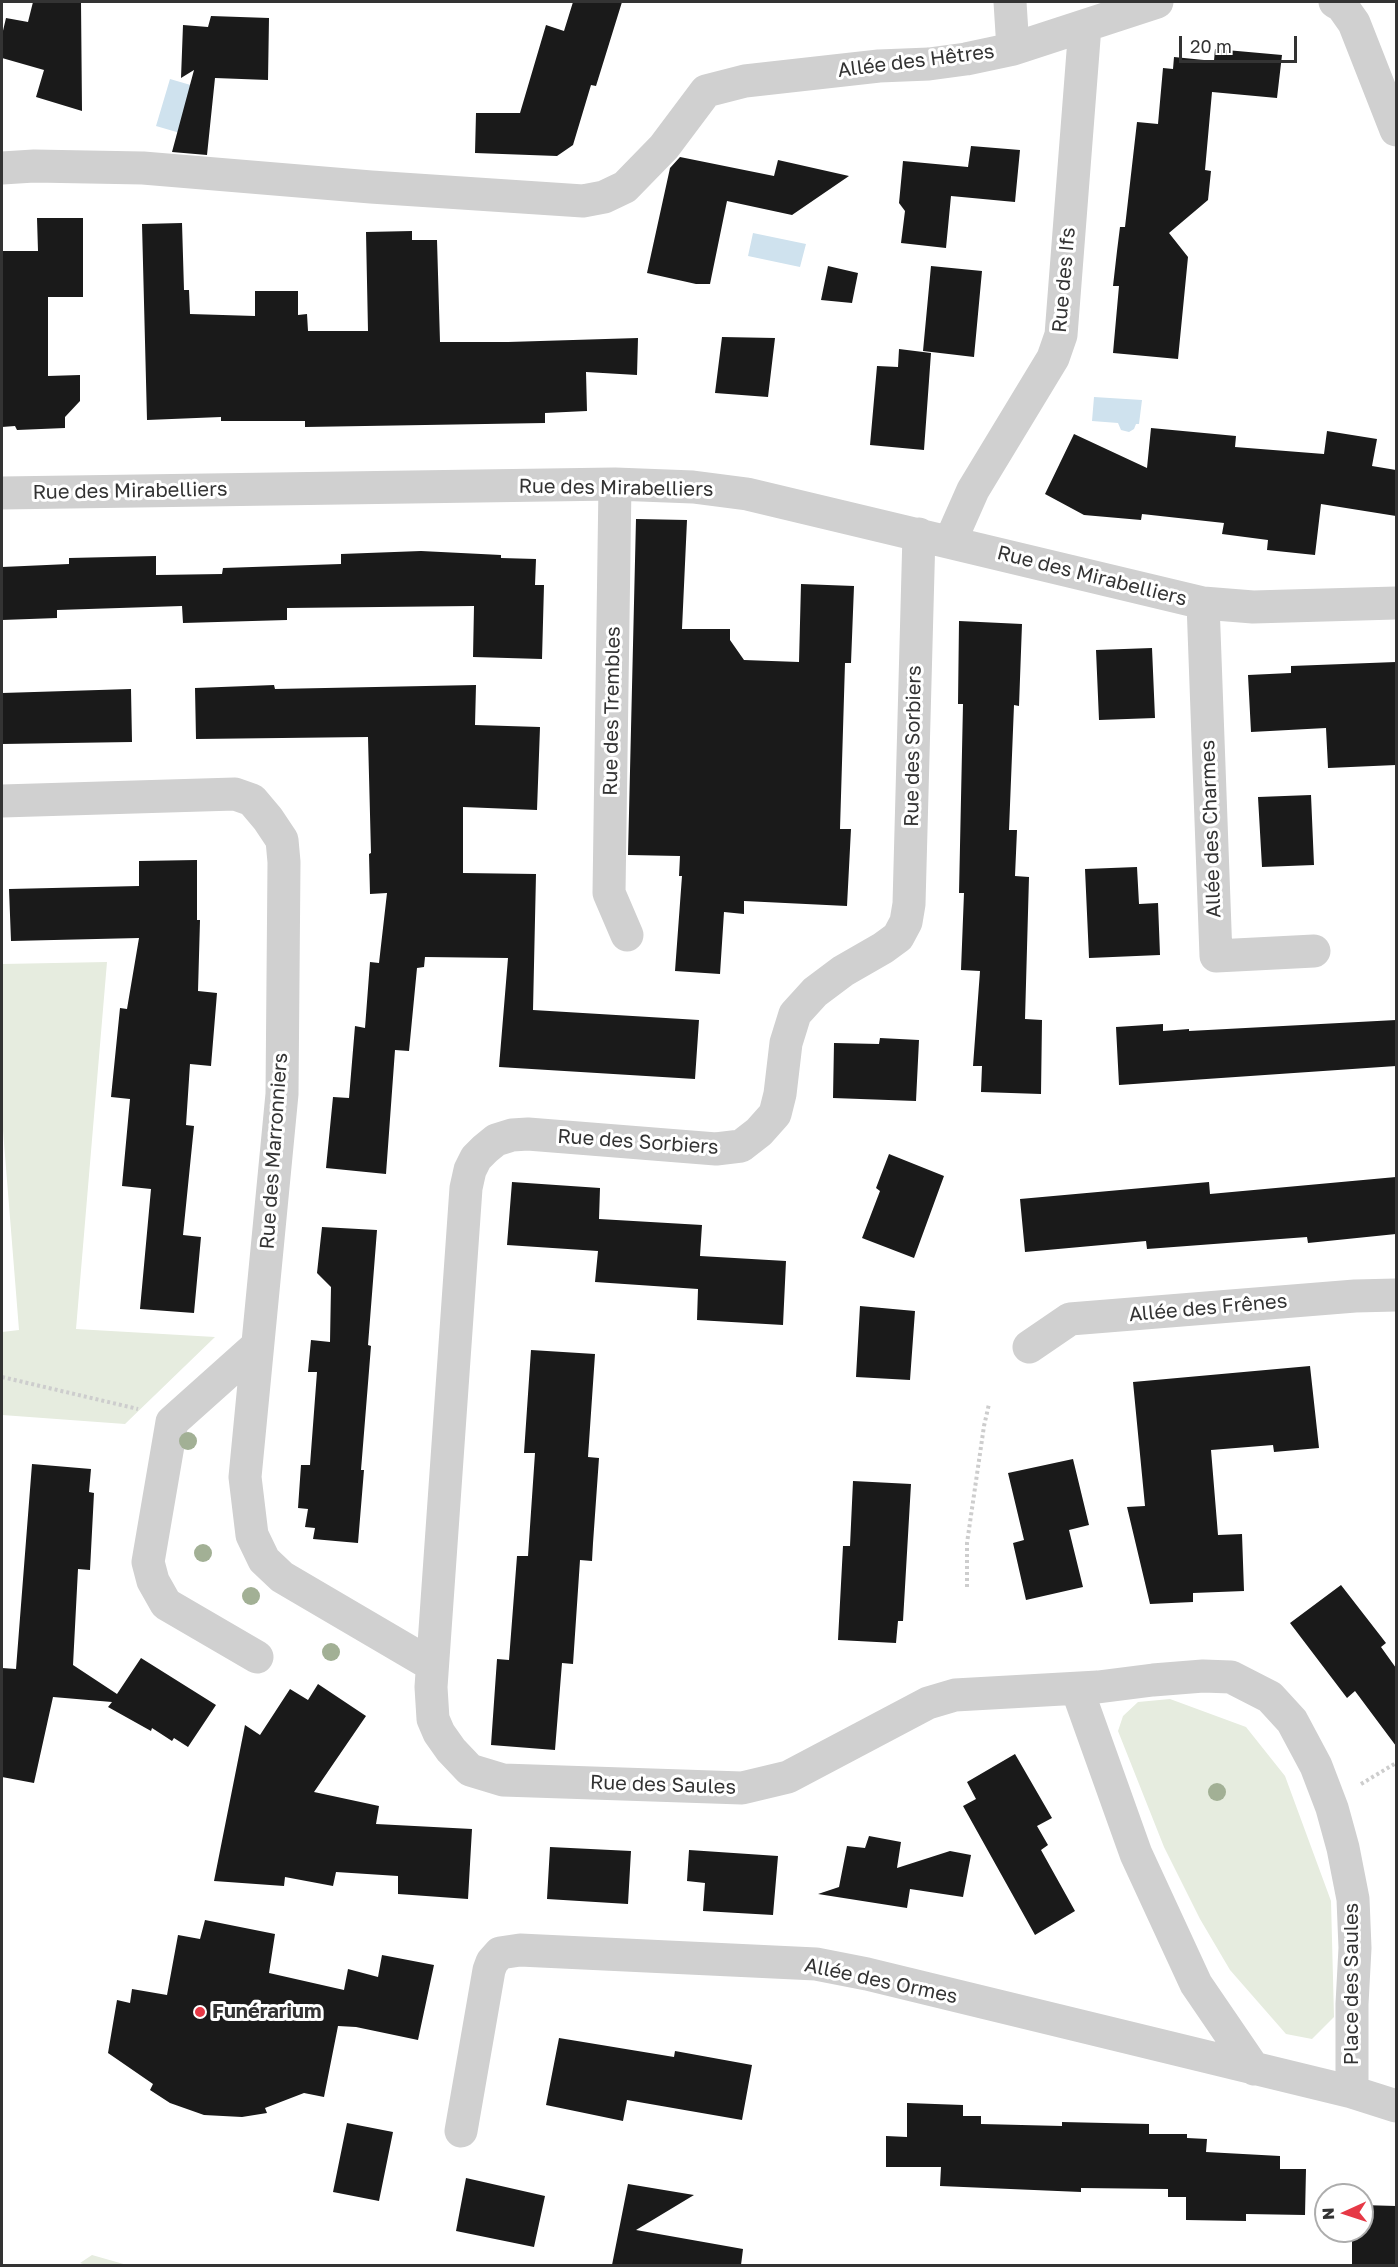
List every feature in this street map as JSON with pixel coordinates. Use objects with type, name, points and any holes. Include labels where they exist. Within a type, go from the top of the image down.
[{"type":"street","points":[[1010,2],[1013,49]]},
{"type":"street","name":"Allée des Hêtres","points":[[2,168],[34,166],[143,168],[383,188],[584,201],[604,197],[625,187],[664,147],[705,91],[745,81],[879,66],[929,64],[1013,49],[1157,2]]},
{"type":"street","points":[[1335,2],[1342,6],[1354,23],[1396,130]]},
{"type":"street","name":"Rue des Ifs","points":[[934,538],[973,490],[1053,358],[1061,335],[1085,26]]},
{"type":"street","name":"Rue des Mirabelliers","points":[[2,493],[615,484],[693,487],[747,494],[1203,603],[1253,607],[1396,603]]},
{"type":"street","name":"Rue des Trembles","points":[[615,484],[609,892],[627,935]]},
{"type":"street","name":"Rue des Sorbiers","points":[[432,1665],[466,1188],[470,1170],[476,1158],[485,1149],[496,1140],[512,1135],[528,1134],[716,1149],[741,1146],[759,1132],[775,1114],[780,1094],[786,1043],[795,1014],[815,992],[843,971],[898,937],[906,922],[934,538]]},
{"type":"street","name":"Allée des Charmes","points":[[1203,603],[1216,956],[1314,951]]},
{"type":"street","name":"Rue des Marronniers","points":[[2,801],[235,794],[252,800],[282,840],[284,862],[282,1094],[245,1477],[252,1535],[264,1560],[282,1578],[432,1665]]},
{"type":"street","name":"Allée des Frênes","points":[[1029,1347],[1070,1319],[1355,1296],[1396,1295]]},
{"type":"street","points":[[257,1346],[172,1422],[148,1562],[153,1581],[166,1604],[258,1657]]},
{"type":"street","name":"Rue des Saules","points":[[432,1665],[433,1719],[439,1733],[470,1770],[503,1780],[742,1788],[788,1777],[928,1703],[955,1695]]},
{"type":"street","name":"Place des Saules","points":[[955,1695],[1077,1689],[1203,1676],[1231,1677],[1270,1697],[1292,1721],[1316,1766],[1332,1808],[1343,1848],[1353,1899],[1355,1948],[1352,2004],[1352,2092]]},
{"type":"street","points":[[1077,1689],[1136,1854],[1196,1984],[1254,2068]]},
{"type":"street","name":"Allée des Ormes","points":[[461,2131],[489,1970],[492,1962],[500,1953],[520,1950],[816,1964],[867,1974],[1254,2068],[1352,2092],[1396,2106]]},
{"type":"path","points":[[2,1377],[140,1409]]},
{"type":"path","points":[[967,1587],[967,1543],[989,1404]]},
{"type":"path","points":[[1353,1789],[1396,1763]]},
{"type":"shaded area","points":[[107,962],[76,1329],[215,1337],[125,1424],[2,1415],[2,1332],[19,1330],[2,1118],[2,964]]},
{"type":"shaded area","points":[[1170,1699],[1246,1727],[1285,1776],[1331,1901],[1334,2017],[1312,2039],[1286,2034],[1230,1970],[1200,1919],[1164,1847],[1118,1731],[1123,1716],[1138,1702]]},
{"type":"shaded area","points":[[92,2255],[127,2265],[80,2263]]},
{"type":"water","points":[[170,79],[194,86],[180,133],[156,126]]},
{"type":"water","points":[[753,233],[806,244],[800,267],[748,256]]},
{"type":"water","points":[[1094,397],[1142,400],[1139,424],[1136,424],[1129,432],[1121,430],[1118,423],[1092,421]]},
{"type":"building","points":[[33,2],[81,2],[82,111],[36,97],[44,70],[2,58],[2,35],[6,18],[28,22]]},
{"type":"building","points":[[573,2],[622,2],[596,86],[591,85],[573,145],[557,156],[475,153],[476,113],[520,113],[546,25],[564,31]]},
{"type":"building","points":[[211,16],[269,18],[268,80],[215,78],[207,155],[172,152],[194,70],[181,78],[183,25],[208,27]]},
{"type":"building","points":[[1215,49],[1282,55],[1277,98],[1212,92],[1205,170],[1211,171],[1208,200],[1169,233],[1188,257],[1178,359],[1113,353],[1119,286],[1113,286],[1120,227],[1125,227],[1137,122],[1158,124],[1163,68],[1173,69],[1174,57],[1214,61]]},
{"type":"building","points":[[971,146],[1020,150],[1015,202],[951,196],[946,248],[901,243],[905,211],[899,203],[903,161],[968,167]]},
{"type":"building","points":[[680,157],[774,176],[778,160],[849,176],[792,215],[727,201],[710,284],[696,284],[647,273],[670,168]]},
{"type":"building","points":[[37,218],[83,218],[83,297],[48,297],[48,376],[80,375],[80,401],[65,417],[65,428],[17,430],[15,426],[2,427],[2,251],[38,251]]},
{"type":"building","points":[[182,223],[184,290],[189,290],[190,314],[255,316],[255,291],[298,291],[298,315],[307,314],[308,331],[368,331],[366,232],[412,231],[412,240],[437,240],[440,342],[638,338],[637,375],[586,372],[587,411],[545,413],[545,423],[305,427],[305,421],[221,421],[221,417],[147,420],[142,224]]},
{"type":"building","points":[[828,266],[858,273],[852,303],[821,300]]},
{"type":"building","points":[[931,266],[982,271],[974,357],[923,351]]},
{"type":"building","points":[[722,337],[775,338],[768,397],[715,393]]},
{"type":"building","points":[[899,349],[931,353],[924,450],[870,445],[877,366],[898,367]]},
{"type":"building","points":[[1151,428],[1236,436],[1235,447],[1324,454],[1327,431],[1377,439],[1372,466],[1396,470],[1396,516],[1321,504],[1315,555],[1267,550],[1268,540],[1222,534],[1224,523],[1142,514],[1141,520],[1084,515],[1045,494],[1074,434],[1147,468]]},
{"type":"building","points":[[636,519],[687,520],[682,629],[730,629],[730,640],[744,660],[799,662],[801,584],[854,586],[851,663],[845,663],[840,829],[851,829],[847,906],[744,901],[744,914],[724,912],[720,974],[675,971],[682,876],[679,876],[680,856],[628,855]]},
{"type":"building","points":[[421,551],[536,559],[535,585],[544,585],[542,659],[473,657],[474,606],[287,608],[287,620],[183,623],[182,606],[57,610],[57,618],[2,620],[2,567],[69,564],[69,558],[156,556],[156,575],[222,574],[223,568],[341,564],[341,554]]},
{"type":"building","points":[[959,621],[1022,624],[1019,706],[1014,705],[1009,830],[1017,830],[1015,876],[1029,877],[1025,1019],[1042,1020],[1041,1094],[981,1092],[982,1066],[973,1066],[980,971],[961,970],[964,893],[959,893],[963,704],[958,704]]},
{"type":"building","points":[[1152,648],[1155,718],[1099,720],[1096,650]]},
{"type":"building","points":[[1396,662],[1396,765],[1328,768],[1326,728],[1251,732],[1248,675],[1291,673],[1291,666]]},
{"type":"building","points":[[274,685],[275,689],[476,685],[475,725],[540,727],[537,810],[463,807],[463,873],[536,874],[533,1010],[699,1020],[695,1079],[499,1067],[508,958],[425,957],[424,967],[417,968],[409,1051],[395,1050],[386,1174],[326,1168],[333,1097],[349,1098],[355,1026],[365,1028],[370,962],[379,963],[387,893],[370,894],[368,737],[196,739],[195,688]]},
{"type":"building","points":[[131,689],[132,742],[2,744],[2,693]]},
{"type":"building","points":[[1311,795],[1314,865],[1262,867],[1258,797]]},
{"type":"building","points":[[197,860],[197,920],[200,920],[198,991],[217,993],[211,1066],[190,1064],[186,1125],[194,1126],[183,1235],[201,1237],[194,1313],[140,1309],[151,1189],[122,1186],[130,1099],[111,1097],[120,1008],[127,1009],[139,938],[11,941],[9,889],[139,886],[139,861]]},
{"type":"building","points":[[1137,867],[1139,904],[1158,903],[1160,955],[1089,958],[1085,869]]},
{"type":"building","points":[[1396,1020],[1396,1066],[1119,1085],[1116,1027],[1163,1024],[1163,1031],[1189,1029],[1189,1031]]},
{"type":"building","points":[[880,1038],[919,1040],[916,1101],[833,1098],[834,1043],[879,1044]]},
{"type":"building","points":[[889,1154],[944,1176],[914,1258],[862,1238],[880,1191],[876,1188]]},
{"type":"building","points":[[1396,1177],[1396,1234],[1308,1243],[1307,1237],[1147,1249],[1146,1241],[1025,1252],[1020,1199],[1209,1182],[1210,1194]]},
{"type":"building","points":[[512,1182],[600,1188],[599,1219],[702,1225],[700,1256],[786,1261],[783,1325],[697,1320],[698,1289],[595,1282],[598,1251],[507,1245]]},
{"type":"building","points":[[322,1227],[377,1230],[368,1345],[371,1346],[361,1470],[364,1470],[358,1543],[313,1539],[315,1528],[305,1527],[308,1509],[298,1508],[301,1465],[310,1465],[317,1372],[308,1372],[311,1340],[330,1342],[331,1287],[317,1273]]},
{"type":"building","points":[[860,1306],[915,1311],[910,1380],[856,1377]]},
{"type":"building","points":[[531,1350],[595,1354],[588,1457],[599,1458],[592,1561],[580,1560],[573,1664],[562,1663],[555,1750],[491,1745],[497,1659],[509,1660],[517,1556],[528,1556],[535,1453],[524,1453]]},
{"type":"building","points":[[1310,1366],[1319,1448],[1274,1452],[1273,1445],[1211,1450],[1218,1535],[1242,1534],[1244,1591],[1193,1593],[1193,1602],[1150,1604],[1127,1507],[1145,1506],[1133,1382]]},
{"type":"building","points":[[1073,1459],[1089,1525],[1069,1530],[1083,1587],[1026,1600],[1013,1543],[1024,1540],[1008,1473]]},
{"type":"building","points":[[32,1464],[91,1469],[89,1492],[94,1493],[90,1570],[78,1569],[73,1665],[117,1694],[141,1658],[216,1705],[188,1747],[174,1738],[172,1741],[152,1728],[151,1731],[108,1707],[112,1702],[53,1697],[34,1783],[2,1777],[2,1668],[16,1669]]},
{"type":"building","points":[[853,1481],[911,1484],[903,1621],[898,1621],[896,1643],[838,1640],[843,1546],[850,1546]]},
{"type":"building","points":[[1341,1585],[1386,1643],[1381,1647],[1396,1668],[1396,1746],[1355,1691],[1347,1698],[1290,1623]]},
{"type":"building","points":[[318,1684],[366,1716],[314,1792],[379,1806],[376,1824],[472,1829],[468,1899],[398,1894],[398,1876],[336,1872],[333,1886],[285,1877],[284,1886],[214,1881],[245,1725],[260,1735],[290,1689],[308,1700]]},
{"type":"building","points":[[1015,1754],[1052,1818],[1037,1826],[1048,1845],[1041,1850],[1075,1911],[1035,1935],[963,1806],[976,1799],[967,1782]]},
{"type":"building","points":[[869,1836],[901,1842],[897,1868],[950,1851],[971,1855],[963,1897],[910,1889],[907,1908],[818,1894],[839,1887],[847,1846],[865,1848]]},
{"type":"building","points":[[550,1847],[631,1851],[628,1904],[547,1899]]},
{"type":"building","points":[[689,1850],[778,1856],[773,1915],[703,1911],[705,1883],[687,1881]]},
{"type":"building","name":"Funérarium","points":[[205,1920],[275,1934],[269,1973],[344,1990],[348,1969],[378,1977],[382,1955],[434,1965],[418,2040],[356,2027],[338,2026],[324,2097],[304,2093],[265,2108],[267,2113],[242,2117],[204,2115],[170,2103],[150,2090],[153,2084],[108,2053],[117,2000],[130,2003],[132,1989],[167,1995],[178,1935],[200,1939]]},
{"type":"building","points":[[559,2038],[674,2057],[675,2051],[752,2065],[742,2120],[627,2100],[623,2121],[546,2105]]},
{"type":"building","points":[[907,2103],[963,2105],[963,2116],[981,2116],[981,2124],[1062,2126],[1062,2122],[1149,2124],[1149,2134],[1187,2134],[1187,2138],[1207,2139],[1206,2152],[1280,2156],[1280,2169],[1306,2169],[1305,2215],[1246,2214],[1246,2221],[1186,2220],[1186,2197],[1168,2197],[1168,2189],[1081,2188],[1081,2192],[940,2186],[941,2167],[886,2167],[886,2136],[907,2137]]},
{"type":"building","points":[[347,2123],[393,2132],[379,2201],[333,2192]]},
{"type":"building","points":[[466,2178],[545,2196],[534,2247],[456,2231]]},
{"type":"building","points":[[628,2184],[694,2195],[636,2230],[743,2249],[741,2265],[612,2265]]},
{"type":"building","points":[[1374,2205],[1396,2206],[1396,2264],[1352,2264],[1352,2243],[1374,2243]]},
{"type":"place","name":"Funérarium","points":[[200,2012]]}]
